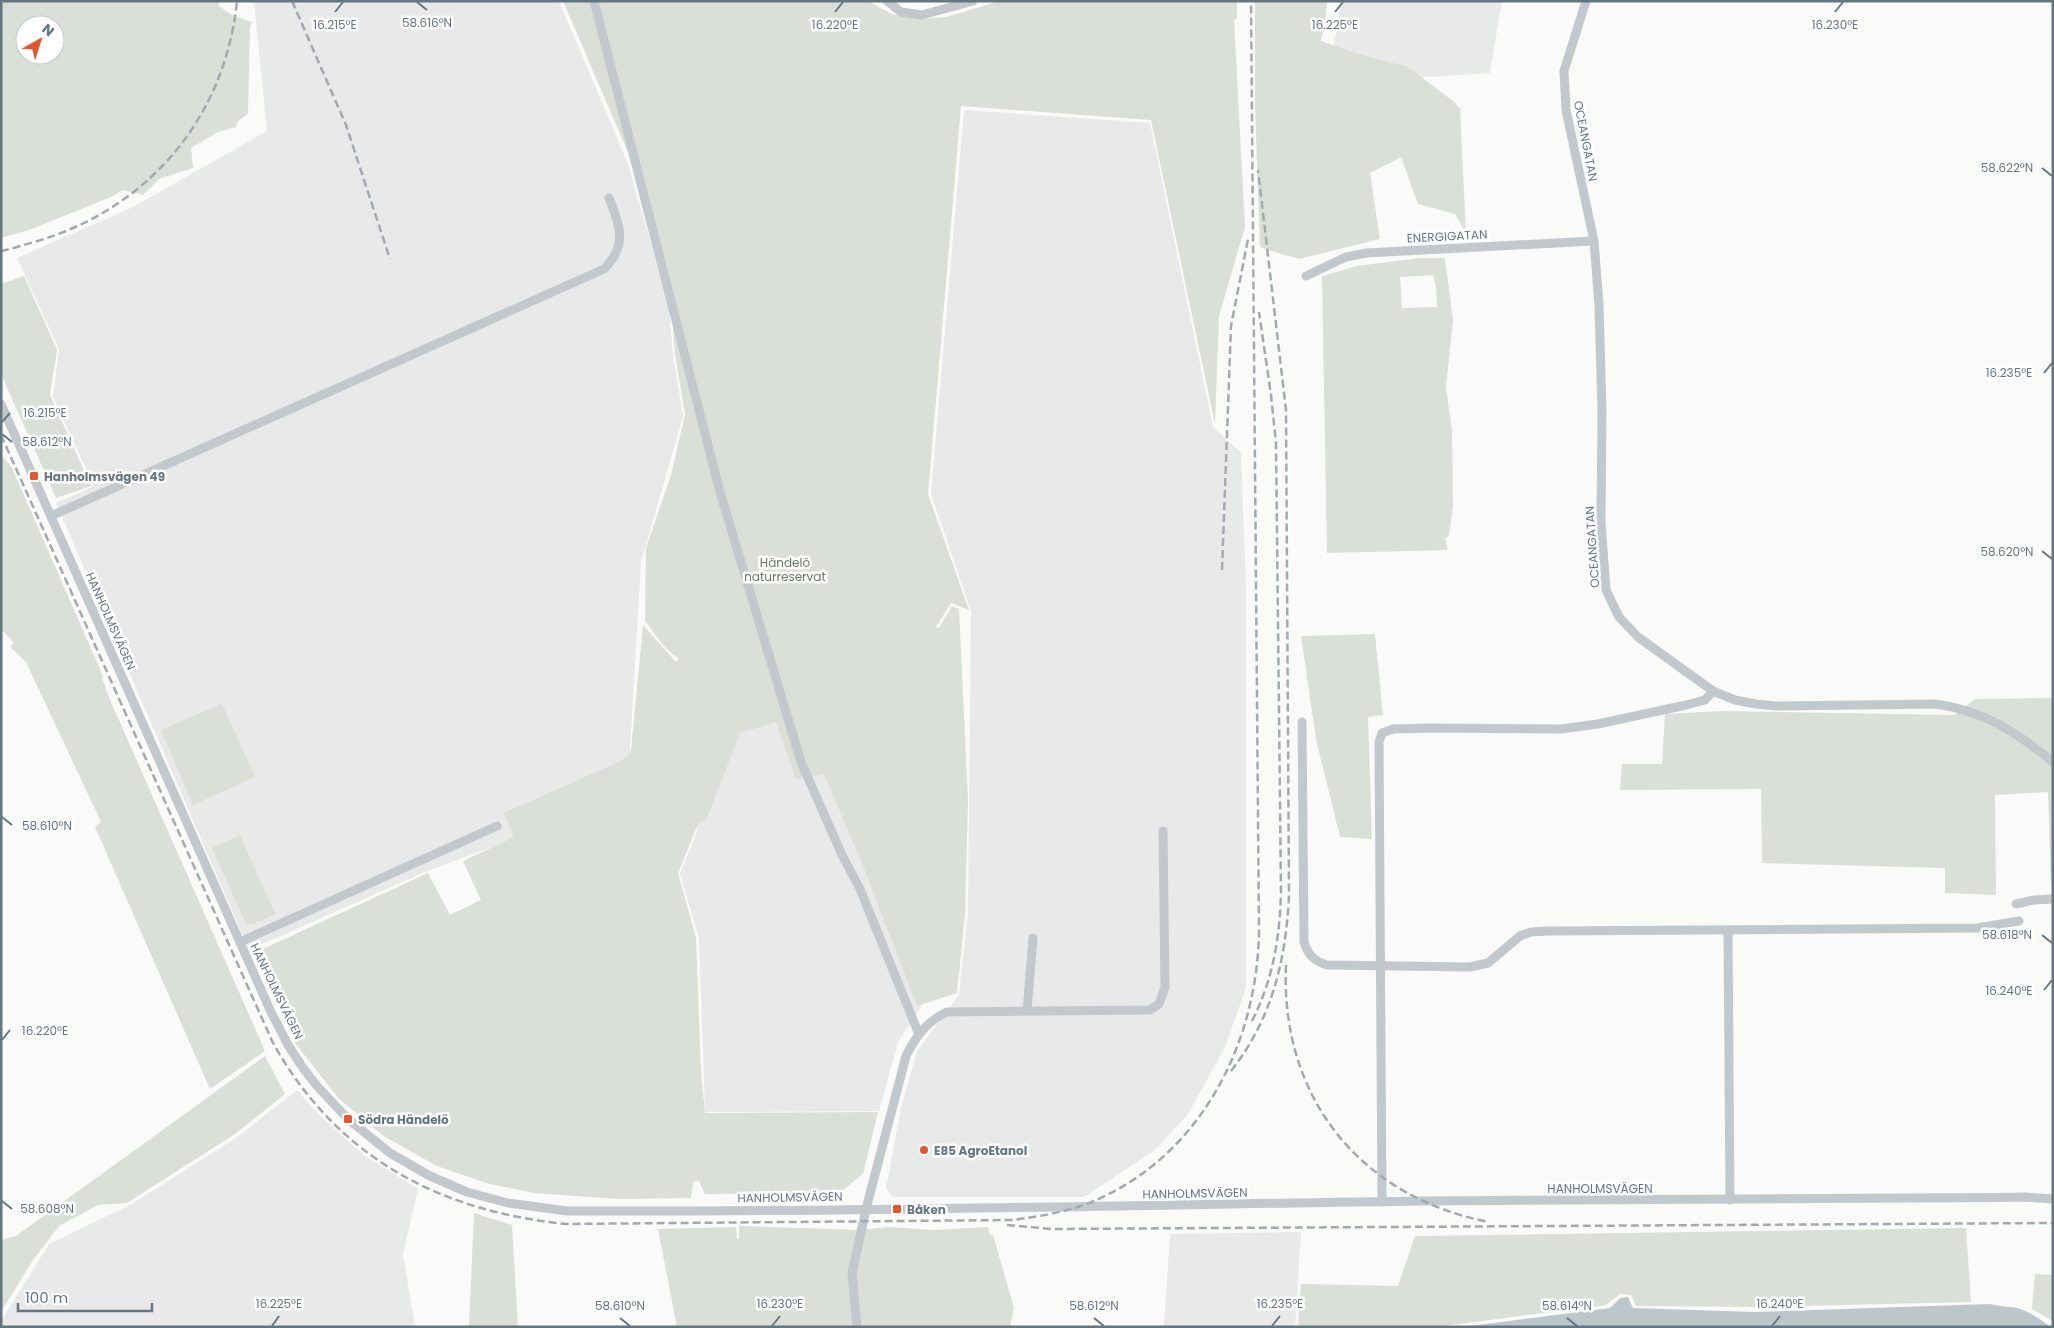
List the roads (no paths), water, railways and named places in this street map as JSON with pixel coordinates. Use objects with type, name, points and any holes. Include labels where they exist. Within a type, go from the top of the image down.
[{"type":"street","points":[[594,1],[720,492],[801,762],[842,855],[860,888],[918,1032]]},
{"type":"street","points":[[886,1],[901,12],[922,15],[973,1]]},
{"type":"street","name":"OCEANGATAN","points":[[1586,1],[1564,71],[1566,110],[1594,241],[1599,305],[1602,412],[1601,522],[1606,590],[1619,617],[1638,637],[1713,691],[1735,700],[1756,704],[1935,704],[1948,706],[1998,723],[2023,738],[2053,762]]},
{"type":"street","points":[[51,516],[604,269],[612,261],[618,250],[620,236],[618,222],[609,198]]},
{"type":"street","name":"ENERGIGATAN","points":[[1306,276],[1346,257],[1366,253],[1594,241]]},
{"type":"street","name":"HANHOLMSVÄGEN","points":[[1,404],[240,942],[288,1045],[317,1086],[348,1119],[390,1153],[447,1184],[508,1203],[567,1211],[1382,1202],[2025,1197],[2053,1199]]},
{"type":"street","points":[[1382,1202],[1378,742],[1382,733],[1393,729],[1561,729],[1598,724],[1686,705],[1705,700],[1713,691]]},
{"type":"street","points":[[1302,722],[1304,942],[1308,953],[1317,962],[1380,966],[1470,968],[1488,963],[1520,936],[1531,932],[1977,928],[2019,921]]},
{"type":"street","points":[[240,942],[497,826]]},
{"type":"street","points":[[857,1327],[852,1273],[866,1209],[906,1056],[918,1032],[936,1017],[947,1012],[1150,1010],[1159,1004],[1166,987],[1163,831]]},
{"type":"street","points":[[2016,904],[2034,900],[2053,899]]},
{"type":"street","points":[[1728,931],[1730,1200]]},
{"type":"street","points":[[1027,1011],[1034,938]]},
{"type":"railway","points":[[1,251],[34,242],[75,227],[112,207],[145,183],[173,154],[197,121],[216,84],[229,44],[237,1]]},
{"type":"railway","points":[[292,1],[346,125],[390,259]]},
{"type":"railway","points":[[1,435],[273,1043],[299,1083],[328,1118],[360,1147],[396,1171],[434,1191],[475,1206],[519,1217],[566,1224],[1013,1220],[1054,1213],[1084,1205],[1132,1181],[1165,1155],[1193,1125],[1216,1091],[1234,1054],[1247,1015],[1256,974],[1259,932],[1251,1]]},
{"type":"railway","points":[[1231,1071],[1257,1031],[1267,1010],[1280,966],[1289,895],[1286,410],[1258,170]]},
{"type":"railway","points":[[1222,570],[1231,326],[1248,239]]},
{"type":"railway","points":[[1252,1021],[1265,990],[1274,958],[1279,925],[1281,891],[1276,443],[1259,312]]},
{"type":"railway","points":[[1286,965],[1288,1013],[1297,1057],[1314,1098],[1337,1134],[1366,1165],[1402,1190],[1443,1209],[1489,1222]]},
{"type":"railway","points":[[1007,1225],[1052,1229],[2053,1223]]},
{"type":"place","name":"Hanholmsvägen 49","points":[[34,476]]},
{"type":"place","name":"Södra Händelö","points":[[348,1119]]},
{"type":"place","name":"E85 AgroEtanol","points":[[924,1150]]},
{"type":"place","name":"Båken","points":[[897,1209]]},
{"type":"park label","name":"Händelö naturreservat","points":[[785,569]]}]
